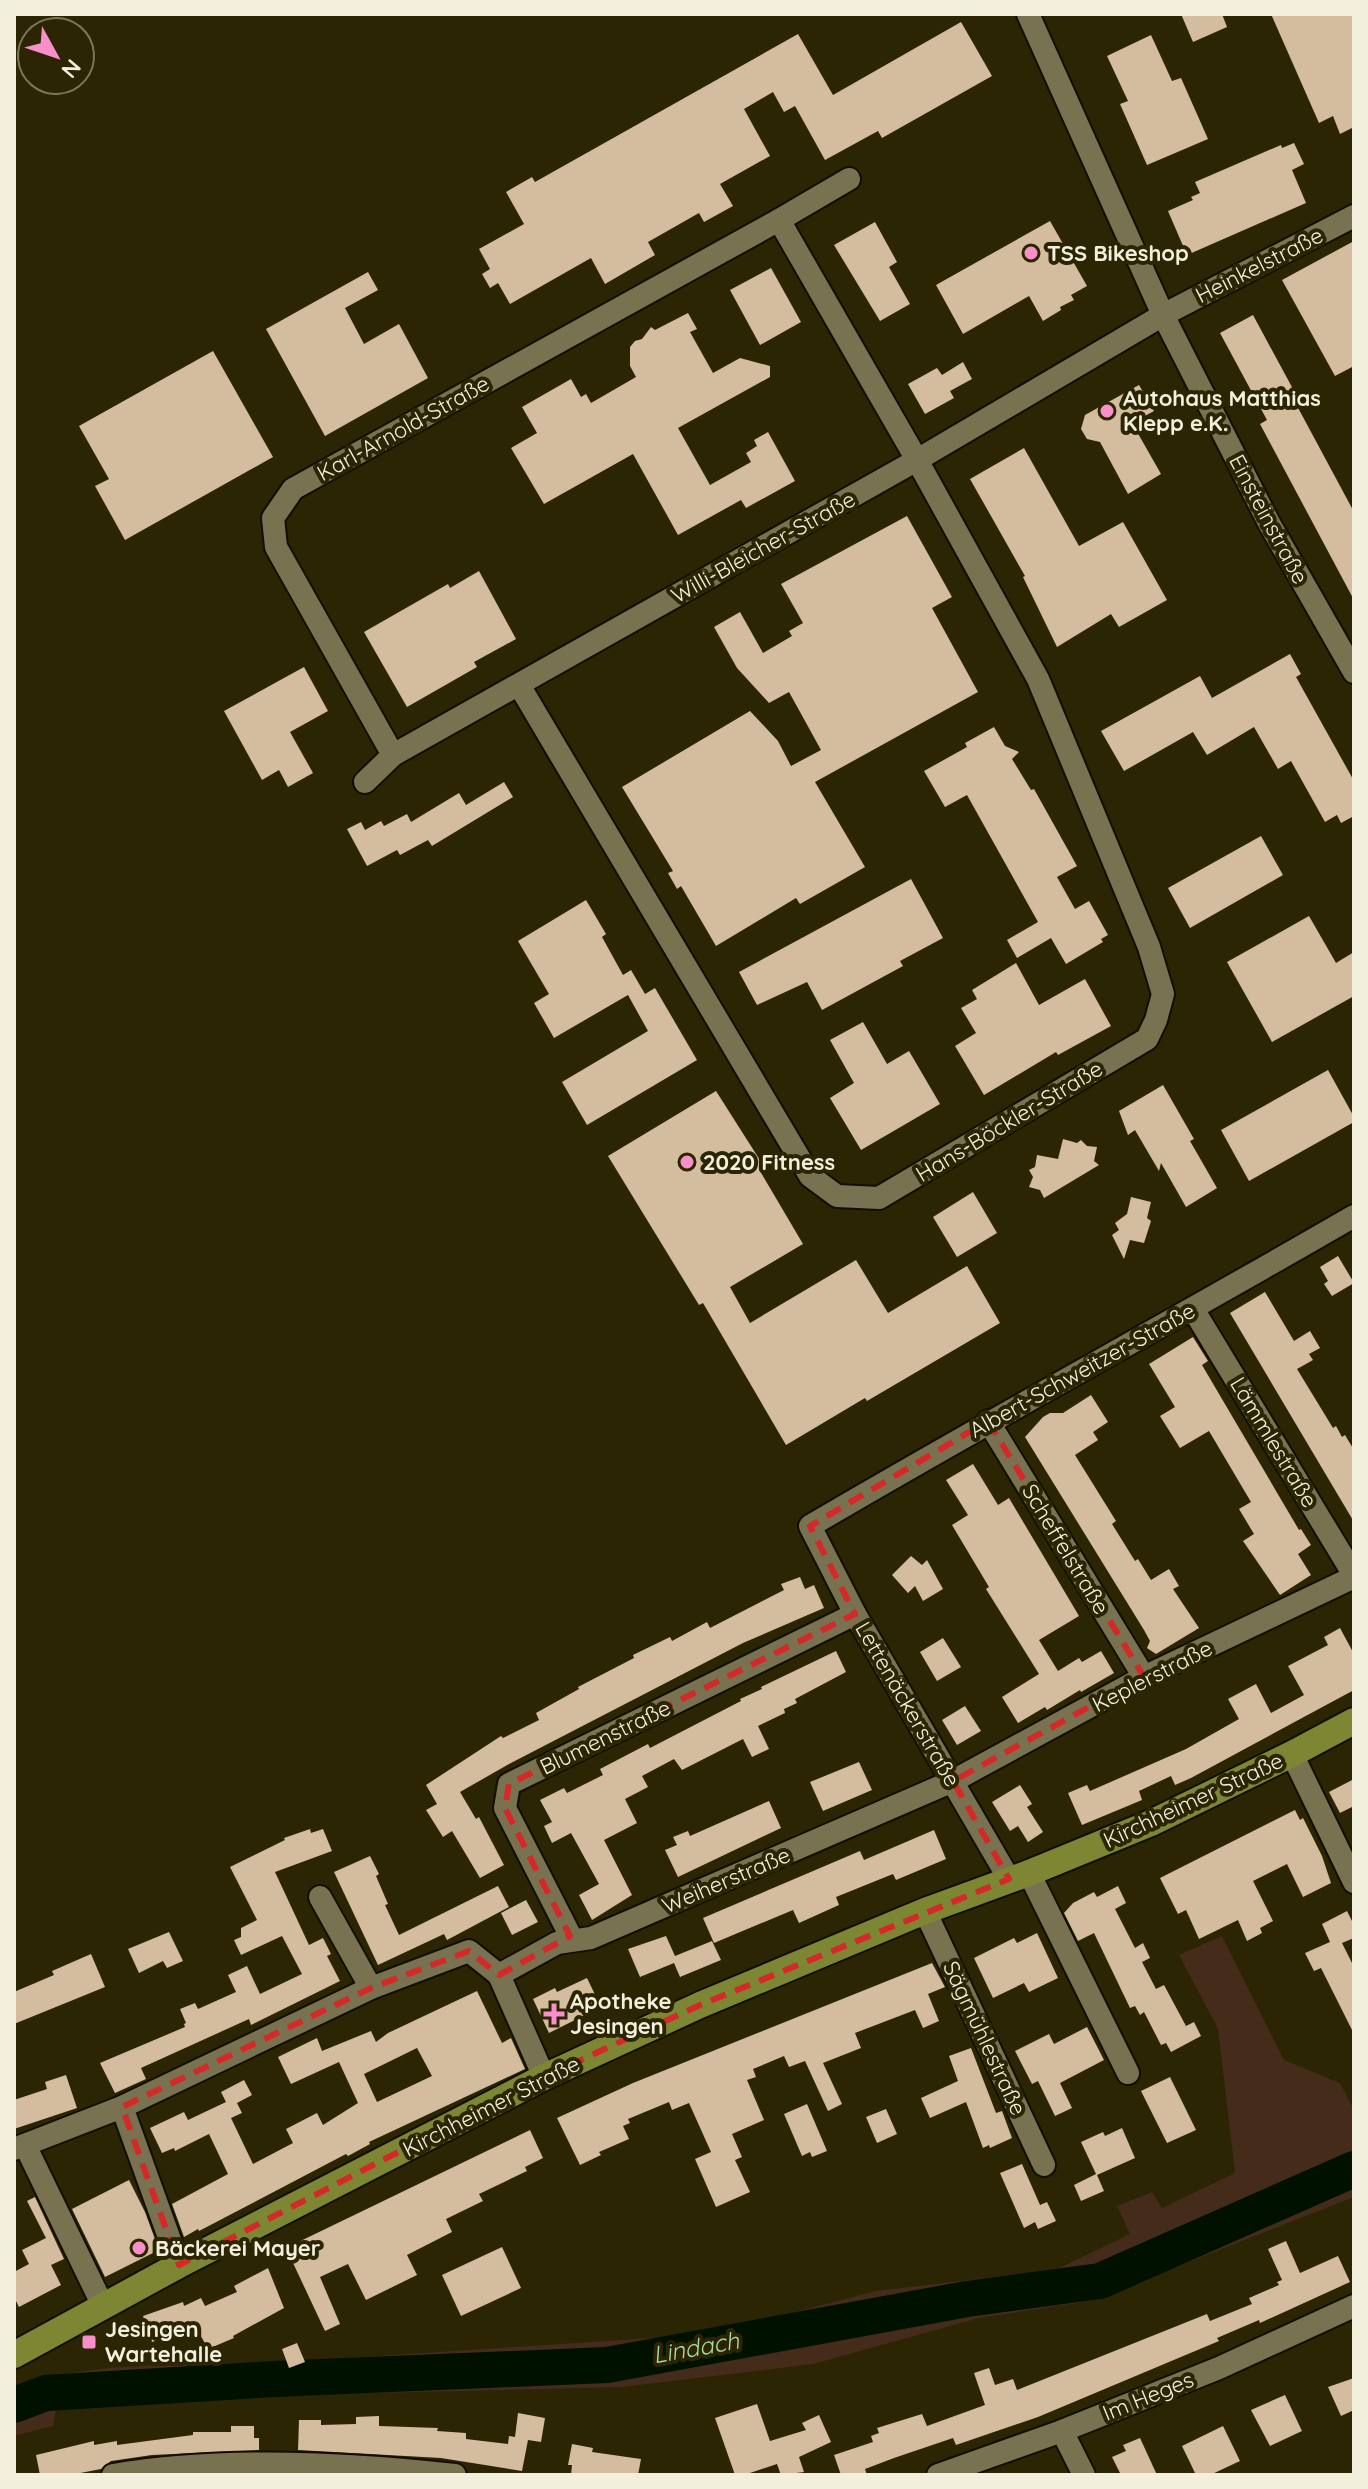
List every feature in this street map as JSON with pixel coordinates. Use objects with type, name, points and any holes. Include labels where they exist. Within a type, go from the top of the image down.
[{"type":"main road","name":"Kirchheimer Straße","points":[[14,2355],[179,2265],[544,2077],[700,2005],[925,1911],[1151,1823],[1354,1721]]},
{"type":"street","name":"Einsteinstraße","points":[[1028,14],[1163,315],[1269,523],[1354,672]]},
{"type":"street","name":"Karl-Arnold-Straße","points":[[393,755],[276,547],[273,518],[293,489],[849,179]]},
{"type":"street","name":"Heinkelstraße","points":[[1163,315],[1354,216]]},
{"type":"street","points":[[779,220],[917,460]]},
{"type":"street","name":"Willi-Bleicher-Straße","points":[[365,782],[393,755],[917,460],[1163,315]]},
{"type":"street","name":"Hans-Böckler-Straße","points":[[519,685],[810,1176],[837,1196],[879,1198],[1147,1039],[1163,994],[1149,947],[1038,679],[917,460]]},
{"type":"street","name":"Albert-Schweitzer-Straße","points":[[810,1526],[988,1421],[1193,1309],[1354,1216]]},
{"type":"street","name":"Lämmlestraße","points":[[1193,1309],[1354,1576]]},
{"type":"street","name":"Scheffelstraße","points":[[988,1421],[1144,1677]]},
{"type":"street","name":"Lettenäckerstraße","points":[[810,1526],[855,1614],[953,1781],[1019,1876]]},
{"type":"street","name":"Keplerstraße","points":[[953,1781],[1144,1677],[1354,1576]]},
{"type":"street","name":"Blumenstraße","points":[[572,1939],[505,1808],[509,1784],[855,1614]]},
{"type":"street","points":[[1292,1754],[1354,1882]]},
{"type":"street","name":"Weiherstraße","points":[[499,1975],[557,1943],[591,1938],[953,1781]]},
{"type":"street","points":[[1019,1876],[1128,2073]]},
{"type":"street","points":[[320,1897],[371,1988]]},
{"type":"street","name":"Sägmühlestraße","points":[[925,1911],[1044,2165]]},
{"type":"street","points":[[103,2306],[19,2147],[122,2107],[371,1988],[469,1951],[499,1975],[544,2077]]},
{"type":"street","points":[[122,2107],[179,2265]]},
{"type":"street","name":"Im Heges","points":[[938,2475],[1062,2431],[1219,2368],[1354,2306]]},
{"type":"street","points":[[1062,2431],[1084,2475]]},
{"type":"street","points":[[113,2475],[145,2469],[278,2464],[455,2475]]},
{"type":"highlighted area","points":[[988,1421],[1144,1677],[953,1781],[1009,1879],[700,2005],[544,2077],[179,2265],[122,2107],[371,1988],[469,1951],[499,1975],[570,1936],[505,1808],[509,1784],[855,1614],[810,1526]]},
{"type":"shaded area","points":[[1222,1936],[1284,2060],[1340,2083],[1354,2110],[1354,2197],[1089,2301],[979,2318],[813,2364],[622,2387],[335,2394],[335,2359],[711,2334],[876,2291],[1055,2270],[1130,2234],[1117,2206],[1152,2192],[1162,2208],[1235,2173],[1218,2029],[1179,1955]]},
{"type":"shaded area","points":[[223,2364],[223,2396],[57,2404],[53,2426],[14,2436],[14,2392],[38,2382],[89,2370]]},
{"type":"building","points":[[1181,14],[1222,14],[1227,27],[1193,42]]},
{"type":"building","points":[[1271,14],[1354,14],[1354,127],[1340,134],[1333,116],[1319,123]]},
{"type":"building","points":[[961,22],[992,76],[882,138],[878,131],[825,160],[795,106],[784,112],[773,92],[744,109],[770,156],[720,184],[733,206],[704,222],[699,213],[648,242],[655,255],[605,284],[591,258],[510,304],[498,283],[490,288],[482,274],[490,269],[479,249],[524,224],[506,192],[532,177],[535,182],[798,34],[833,95]]},
{"type":"building","points":[[1151,35],[1172,81],[1181,78],[1208,139],[1147,165],[1120,104],[1128,101],[1107,56]]},
{"type":"building","points":[[1294,143],[1304,164],[1292,170],[1306,203],[1187,255],[1168,211],[1193,200],[1191,197],[1200,193],[1195,182],[1281,145],[1282,148]]},
{"type":"building","name":"TSS Bikeshop","points":[[1050,221],[1087,286],[1071,295],[1074,300],[1043,321],[1029,296],[963,334],[936,285]]},
{"type":"building","points":[[875,222],[897,262],[889,267],[910,304],[880,321],[834,245]]},
{"type":"building","points":[[1354,241],[1354,366],[1335,376],[1282,280]]},
{"type":"building","points":[[771,268],[801,322],[760,345],[730,290]]},
{"type":"building","points":[[368,272],[378,290],[345,308],[364,344],[399,324],[428,378],[325,436],[266,329]]},
{"type":"building","points":[[688,313],[697,329],[690,332],[713,373],[740,358],[770,366],[770,377],[678,428],[710,485],[751,462],[746,453],[757,446],[754,440],[768,432],[795,481],[746,508],[741,500],[678,535],[633,454],[544,504],[511,448],[537,433],[522,407],[571,379],[581,397],[586,394],[591,403],[636,377],[630,366],[630,347],[635,341],[642,339],[651,327],[655,330]]},
{"type":"building","points":[[1253,315],[1293,389],[1289,391],[1354,512],[1354,600],[1260,424],[1267,420],[1220,333]]},
{"type":"building","points":[[213,351],[273,457],[125,540],[95,486],[109,479],[79,426]]},
{"type":"building","points":[[963,362],[972,379],[950,391],[954,398],[925,414],[908,384],[937,368],[942,375]]},
{"type":"building","points":[[1139,385],[1154,411],[1132,423],[1161,474],[1128,494],[1100,442],[1087,439],[1081,429],[1085,415]]},
{"type":"building","points":[[1024,448],[1079,546],[1123,522],[1167,600],[1119,627],[1111,614],[1057,647],[1025,576],[970,479]]},
{"type":"building","points":[[907,516],[952,597],[932,608],[978,692],[815,782],[865,867],[800,904],[796,898],[716,946],[681,886],[677,889],[668,873],[673,871],[622,787],[750,711],[778,741],[791,766],[821,750],[789,692],[769,703],[737,668],[714,627],[740,612],[763,653],[792,636],[789,631],[803,623],[781,584]]},
{"type":"building","points":[[479,571],[516,639],[474,662],[477,667],[407,707],[364,632],[448,584],[450,588]]},
{"type":"building","points":[[1290,654],[1301,674],[1296,677],[1354,781],[1354,816],[1341,823],[1337,815],[1325,822],[1291,761],[1278,769],[1254,727],[1207,755],[1193,732],[1124,771],[1101,731],[1200,676],[1212,698]]},
{"type":"building","points":[[304,667],[328,711],[290,732],[313,773],[288,787],[279,770],[262,780],[224,711]]},
{"type":"building","points":[[994,727],[1005,746],[1019,752],[1012,759],[1031,790],[1034,789],[1077,866],[1057,877],[1075,909],[1089,901],[1108,935],[1101,939],[1103,942],[1066,964],[1051,938],[1017,958],[1007,940],[1038,922],[967,795],[945,807],[924,771],[967,747],[965,743]]},
{"type":"building","points":[[504,782],[513,797],[432,846],[428,840],[400,855],[397,850],[367,866],[347,829],[361,822],[365,830],[381,821],[384,826],[407,814],[411,822],[459,793],[466,805]]},
{"type":"building","points":[[1261,836],[1283,875],[1190,928],[1168,888]]},
{"type":"building","points":[[911,879],[943,938],[900,961],[903,966],[822,1010],[807,982],[757,1005],[739,972]]},
{"type":"building","points":[[586,900],[606,934],[602,937],[623,975],[631,970],[645,994],[655,988],[697,1060],[587,1125],[562,1082],[648,1031],[628,995],[554,1038],[534,1003],[549,994],[518,941]]},
{"type":"building","points":[[1309,916],[1336,963],[1354,952],[1354,996],[1272,1042],[1227,962]]},
{"type":"building","points":[[1016,963],[1039,1005],[1085,979],[1111,1026],[1058,1055],[1056,1052],[984,1095],[955,1046],[976,1033],[961,1008],[977,999],[972,990]]},
{"type":"building","points":[[863,1022],[887,1064],[909,1051],[940,1104],[861,1150],[830,1098],[854,1083],[830,1040]]},
{"type":"building","points":[[1328,1070],[1354,1122],[1249,1181],[1221,1130]]},
{"type":"building","points":[[1163,1085],[1217,1188],[1186,1207],[1161,1163],[1159,1171],[1135,1130],[1128,1135],[1119,1111]]},
{"type":"building","points":[[716,1091],[765,1168],[760,1171],[803,1244],[730,1287],[750,1323],[856,1260],[888,1313],[967,1266],[1000,1323],[786,1445],[703,1303],[699,1305],[608,1156]]},
{"type":"building","points":[[1063,1139],[1077,1143],[1081,1140],[1087,1146],[1097,1147],[1094,1161],[1099,1165],[1044,1198],[1040,1190],[1029,1187],[1033,1177],[1029,1170],[1035,1167],[1037,1155],[1058,1159]]},
{"type":"building","points":[[973,1192],[997,1233],[957,1257],[933,1217]]},
{"type":"building","points":[[1131,1197],[1151,1202],[1147,1218],[1151,1221],[1144,1243],[1130,1240],[1124,1259],[1112,1235],[1119,1230],[1115,1223],[1127,1214]]},
{"type":"building","points":[[1338,1256],[1354,1283],[1332,1296],[1324,1284],[1328,1281],[1320,1267]]},
{"type":"building","points":[[1265,1292],[1294,1341],[1310,1331],[1320,1348],[1309,1354],[1313,1360],[1297,1369],[1333,1428],[1336,1426],[1342,1437],[1345,1435],[1354,1450],[1354,1522],[1230,1313]]},
{"type":"building","points":[[1193,1337],[1208,1361],[1202,1365],[1299,1530],[1311,1545],[1298,1554],[1311,1575],[1280,1595],[1243,1541],[1254,1534],[1239,1509],[1251,1502],[1209,1431],[1180,1448],[1160,1416],[1175,1407],[1149,1364]]},
{"type":"building","points":[[1091,1395],[1108,1422],[1093,1432],[1098,1440],[1075,1455],[1116,1521],[1112,1524],[1135,1561],[1138,1559],[1151,1580],[1169,1569],[1179,1586],[1173,1589],[1199,1628],[1156,1654],[1147,1648],[1150,1641],[1144,1630],[1025,1437],[1043,1417],[1050,1413],[1063,1413]]},
{"type":"building","points":[[973,1464],[998,1505],[1009,1498],[1079,1616],[1039,1640],[1058,1671],[1079,1658],[1082,1662],[1101,1651],[1114,1673],[1018,1723],[1002,1697],[1039,1674],[986,1589],[989,1587],[952,1525],[968,1515],[946,1480]]},
{"type":"building","points":[[911,1556],[922,1565],[927,1560],[943,1589],[923,1601],[915,1586],[908,1593],[892,1575]]},
{"type":"building","points":[[800,1577],[805,1589],[814,1585],[824,1608],[743,1643],[460,1792],[476,1819],[479,1817],[504,1865],[480,1878],[452,1831],[443,1837],[426,1810],[437,1804],[426,1785],[501,1736],[503,1738],[539,1720],[536,1713],[634,1658],[633,1655],[670,1637],[672,1641],[707,1622],[710,1628],[784,1590],[781,1584]]},
{"type":"building","points":[[1340,1628],[1354,1654],[1354,1690],[1191,1778],[1175,1785],[1171,1776],[1139,1791],[1142,1800],[1082,1825],[1068,1793],[1087,1785],[1090,1791],[1186,1749],[1239,1719],[1228,1699],[1256,1684],[1271,1713],[1304,1695],[1288,1666],[1328,1645],[1324,1637]]},
{"type":"building","points":[[943,1638],[961,1667],[937,1681],[920,1652]]},
{"type":"building","points":[[836,1651],[846,1672],[795,1699],[797,1703],[784,1709],[785,1713],[758,1726],[769,1749],[752,1757],[743,1739],[682,1770],[674,1759],[642,1776],[648,1787],[625,1799],[637,1823],[604,1840],[632,1895],[592,1920],[579,1895],[599,1884],[571,1833],[552,1843],[544,1826],[552,1822],[540,1800],[564,1788],[567,1793],[603,1775],[600,1769],[648,1744],[650,1748],[741,1701],[761,1687]]},
{"type":"building","points":[[965,1706],[981,1731],[957,1745],[942,1720]]},
{"type":"building","points":[[859,1762],[872,1790],[823,1811],[810,1782]]},
{"type":"building","points":[[1354,1779],[1354,1806],[1340,1813],[1329,1792]]},
{"type":"building","points":[[1020,1785],[1032,1804],[1027,1807],[1043,1832],[1028,1842],[1018,1826],[1010,1831],[992,1802]]},
{"type":"building","points":[[769,1801],[781,1828],[678,1877],[665,1850],[677,1845],[673,1837],[688,1831],[690,1836]]},
{"type":"building","points":[[1295,1810],[1300,1820],[1303,1818],[1322,1856],[1331,1883],[1303,1897],[1287,1864],[1253,1881],[1273,1921],[1260,1928],[1262,1933],[1247,1941],[1238,1920],[1199,1939],[1186,1910],[1178,1914],[1160,1878]]},
{"type":"building","points":[[310,1829],[311,1833],[323,1829],[332,1851],[275,1872],[309,1945],[323,1938],[331,1954],[327,1956],[340,1981],[251,2025],[249,2019],[141,2068],[146,2079],[115,2093],[100,2063],[185,2027],[180,2009],[195,2003],[198,2009],[236,1992],[228,1975],[247,1966],[260,1994],[302,1974],[282,1936],[241,1955],[234,1940],[241,1937],[241,1928],[257,1920],[230,1867],[284,1838]]},
{"type":"building","points":[[934,1830],[946,1859],[896,1880],[893,1874],[836,1897],[839,1905],[799,1923],[793,1910],[714,1943],[703,1918],[860,1851],[864,1860]]},
{"type":"building","points":[[370,1856],[379,1874],[376,1876],[388,1904],[385,1905],[399,1935],[498,1886],[509,1907],[447,1940],[444,1934],[378,1965],[334,1872]]},
{"type":"building","points":[[1118,1886],[1126,1903],[1115,1909],[1135,1948],[1143,1943],[1150,1958],[1142,1962],[1156,1989],[1164,1985],[1186,2026],[1194,2022],[1201,2036],[1171,2052],[1166,2043],[1161,2045],[1144,2012],[1140,2015],[1135,2006],[1130,2008],[1094,1933],[1078,1941],[1064,1913],[1073,1903],[1094,1892],[1097,1897]]},
{"type":"building","points":[[526,1900],[538,1922],[512,1935],[501,1913]]},
{"type":"building","points":[[1347,1911],[1354,1925],[1354,1938],[1342,1943],[1354,1967],[1354,2034],[1321,1968],[1314,1971],[1305,1953],[1330,1942],[1322,1924]]},
{"type":"building","points":[[169,1932],[183,1961],[167,1968],[163,1961],[139,1973],[128,1949]]},
{"type":"building","points":[[1037,1933],[1058,1978],[1029,1992],[1024,1983],[993,1998],[974,1958],[1014,1938],[1017,1943]]},
{"type":"building","points":[[666,1936],[675,1956],[712,1941],[721,1960],[680,1977],[674,1963],[640,1977],[628,1949]]},
{"type":"building","points":[[91,1954],[105,1987],[14,2024],[14,1992],[54,1975],[52,1971]]},
{"type":"building","points":[[932,1963],[945,1987],[928,1994],[939,2021],[923,2028],[915,2010],[855,2033],[861,2048],[823,2063],[842,2104],[828,2111],[805,2061],[789,2067],[784,2056],[753,2069],[756,2077],[747,2080],[764,2120],[732,2134],[742,2157],[735,2160],[750,2192],[716,2207],[695,2159],[711,2152],[689,2103],[672,2110],[669,2102],[628,2119],[630,2123],[623,2126],[629,2139],[599,2152],[601,2155],[580,2165],[557,2118],[633,2083]]},
{"type":"building","points":[[587,1978],[601,2007],[549,2033],[533,1999]]},
{"type":"building","points":[[477,1991],[502,2043],[511,2038],[525,2069],[369,2142],[348,2156],[346,2154],[184,2237],[172,2204],[228,2174],[209,2134],[175,2151],[174,2148],[162,2153],[150,2128],[184,2112],[188,2120],[226,2102],[221,2092],[244,2080],[252,2095],[237,2103],[242,2113],[231,2118],[253,2164],[293,2143],[286,2129],[317,2113],[323,2125],[358,2103],[339,2062],[291,2084],[278,2057],[317,2038],[322,2051],[371,2031],[376,2042],[388,2033]],"holes":[[[417,2048],[432,2076],[377,2102],[364,2074]]]},
{"type":"building","points":[[1087,2027],[1104,2060],[1060,2083],[1072,2108],[1055,2116],[1038,2081],[1032,2084],[1015,2051],[1049,2034],[1054,2044]]},
{"type":"building","points":[[971,2048],[996,2113],[1002,2111],[1012,2138],[990,2148],[989,2145],[983,2148],[966,2102],[930,2118],[921,2098],[958,2081],[949,2056]]},
{"type":"building","points":[[66,2075],[77,2108],[14,2129],[14,2100],[47,2089],[45,2082]]},
{"type":"building","points":[[1170,2077],[1196,2130],[1167,2143],[1141,2091]]},
{"type":"building","points":[[807,2104],[827,2151],[812,2157],[810,2152],[802,2156],[784,2114]]},
{"type":"building","points":[[886,2109],[897,2134],[877,2143],[866,2117]]},
{"type":"building","points":[[1122,2128],[1135,2158],[1097,2175],[1104,2191],[1081,2201],[1074,2185],[1096,2174],[1081,2142]]},
{"type":"building","points":[[530,2130],[543,2158],[525,2167],[527,2171],[479,2194],[483,2201],[446,2219],[452,2232],[407,2255],[417,2275],[366,2300],[348,2264],[320,2277],[340,2324],[325,2331],[286,2248]]},
{"type":"building","points":[[1022,2164],[1040,2205],[1047,2202],[1056,2221],[1038,2229],[1035,2222],[1024,2228],[1000,2173]]},
{"type":"building","points":[[129,2180],[159,2250],[105,2277],[72,2209]]},
{"type":"building","points":[[35,2197],[64,2259],[51,2265],[61,2285],[19,2307],[14,2297],[14,2272],[29,2264],[22,2250],[46,2238],[27,2201]]},
{"type":"building","points":[[1286,2241],[1300,2273],[1338,2256],[1350,2282],[1038,2417],[956,2445],[953,2438],[894,2458],[865,2469],[867,2475],[841,2475],[834,2455],[873,2442],[871,2436],[879,2433],[877,2428],[922,2414],[927,2426],[985,2405],[974,2373],[989,2368],[995,2385],[1013,2379],[1017,2390],[1207,2314],[1210,2321],[1252,2304],[1249,2298],[1279,2285],[1277,2282],[1282,2280],[1268,2249]]},
{"type":"building","points":[[502,2247],[521,2288],[461,2316],[442,2275]]},
{"type":"building","points":[[268,2268],[284,2308],[234,2338],[208,2349],[196,2327],[152,2342],[143,2316],[183,2302],[184,2306],[201,2298],[205,2306],[237,2292],[234,2286]]},
{"type":"building","points":[[297,2343],[305,2362],[289,2368],[282,2349]]},
{"type":"building","points":[[1354,2378],[1354,2410],[1341,2416],[1328,2387]]},
{"type":"building","points":[[1285,2395],[1302,2431],[1270,2446],[1251,2410]]},
{"type":"building","points":[[757,2404],[770,2441],[806,2430],[802,2423],[819,2415],[831,2442],[799,2457],[804,2472],[781,2475],[777,2464],[735,2475],[715,2418]]},
{"type":"building","points":[[518,2413],[545,2418],[541,2442],[528,2440],[522,2471],[441,2458],[298,2450],[299,2420],[321,2420],[321,2425],[356,2424],[356,2417],[379,2416],[379,2426],[438,2428],[437,2431],[466,2433],[466,2439],[508,2444],[509,2436],[515,2437]]},
{"type":"building","points":[[231,2426],[254,2426],[254,2438],[259,2438],[259,2450],[152,2455],[111,2461],[101,2469],[70,2475],[40,2475],[36,2455],[94,2441],[94,2445],[117,2441],[117,2445],[193,2435],[193,2432],[231,2432]]},
{"type":"building","points":[[1223,2426],[1240,2461],[1210,2475],[1196,2475],[1182,2446]]},
{"type":"building","points":[[1140,2438],[1157,2475],[1121,2475],[1112,2457],[1126,2451],[1123,2445]]},
{"type":"building","points":[[572,2444],[593,2448],[592,2452],[641,2459],[638,2475],[571,2475],[572,2465],[568,2465]]},
{"type":"waterway","name":"Lindach","points":[[14,2405],[46,2393],[274,2379],[607,2365],[967,2299],[1100,2281],[1354,2169]]},
{"type":"place","name":"TSS Bikeshop","points":[[1031,253]]},
{"type":"place","name":"Autohaus Matthias Klepp e.K.","points":[[1107,411]]},
{"type":"place","name":"2020 Fitness","points":[[687,1162]]},
{"type":"place","name":"Apotheke Jesingen","points":[[554,2014]]},
{"type":"place","name":"Bäckerei Mayer","points":[[139,2248]]},
{"type":"place","name":"Jesingen Wartehalle","points":[[89,2342]]}]
